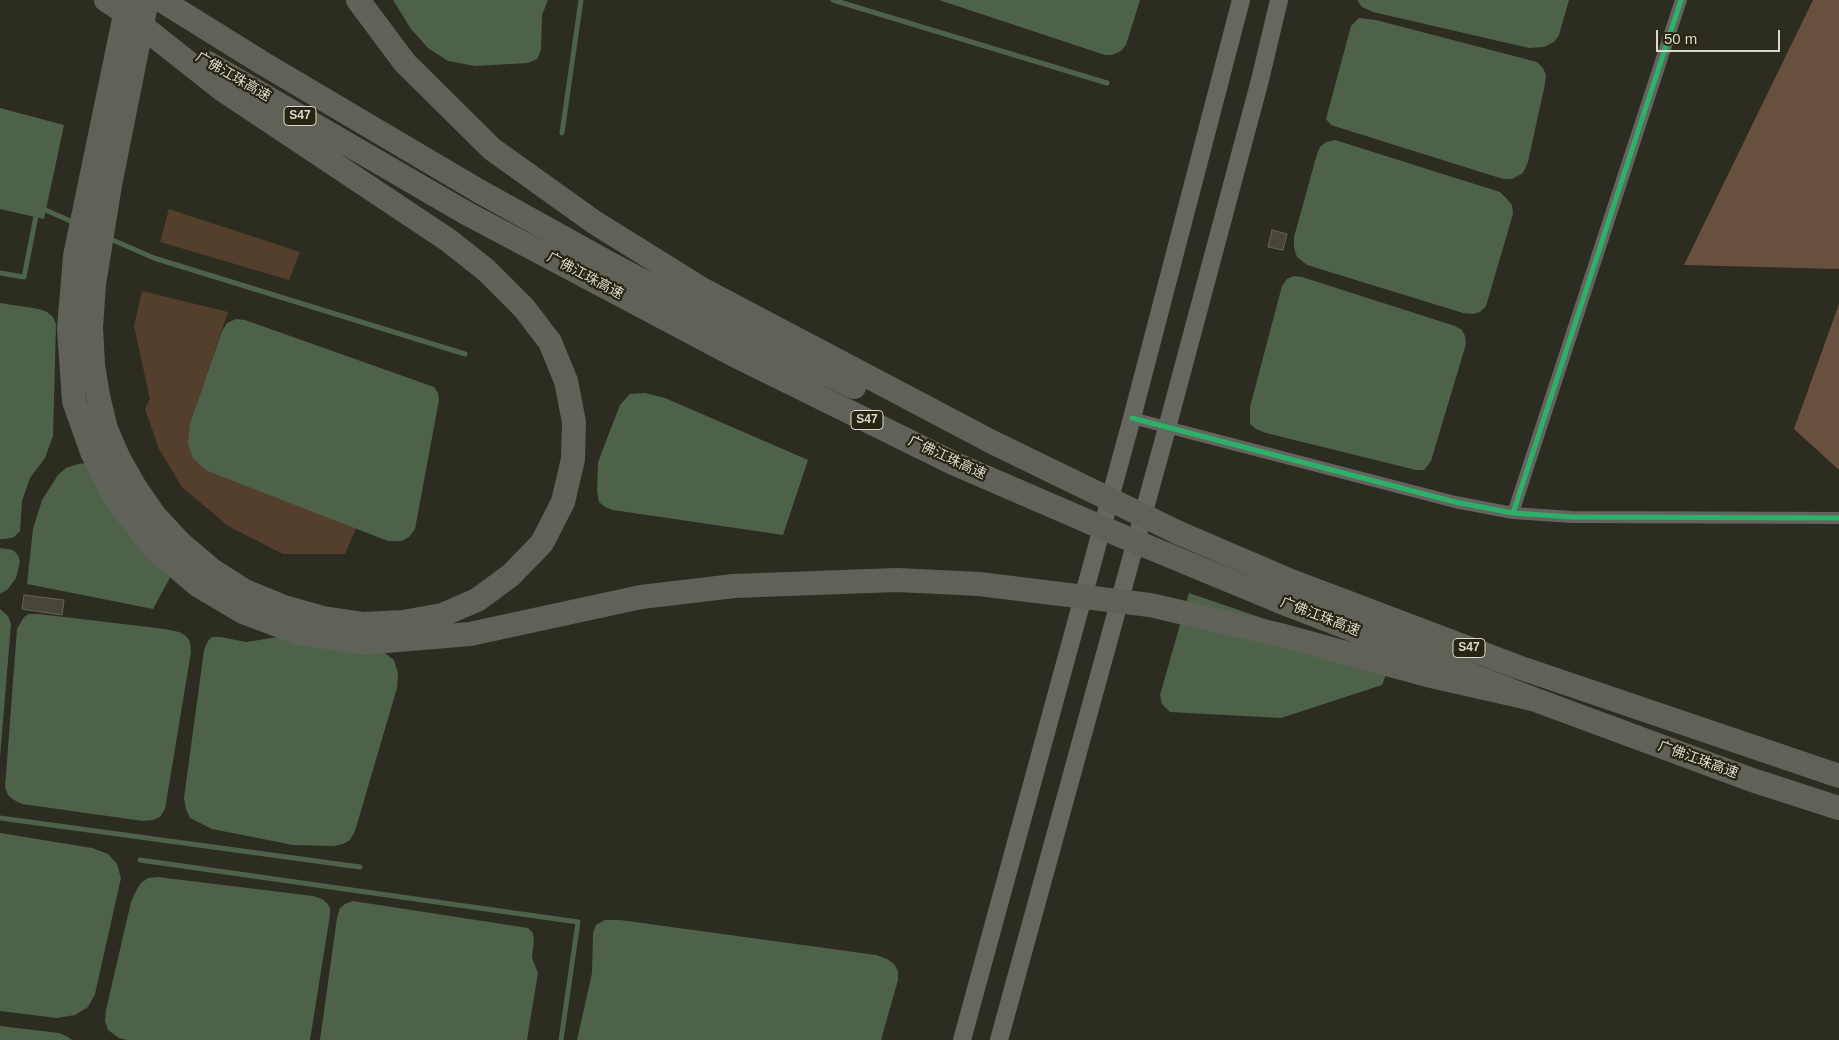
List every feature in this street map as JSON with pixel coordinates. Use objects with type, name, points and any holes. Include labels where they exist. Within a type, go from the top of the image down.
[{"type":"highway","name":"广佛江珠高速","points":[[106,0],[136,6],[466,213],[730,353],[953,462],[1117,534],[1281,602],[1533,699],[1752,780],[1839,808]]},
{"type":"highway","name":"广佛江珠高速","points":[[161,0],[264,64],[479,191],[605,261],[748,336],[944,431],[1290,581],[1509,663],[1839,776]]},
{"type":"highway","points":[[358,0],[405,63],[492,150],[594,222],[700,288],[992,442],[1179,534]]},
{"type":"highway","points":[[136,6],[223,90],[448,240],[486,270],[524,308],[550,342],[566,381],[574,422],[573,459],[563,502],[542,543],[511,575],[477,600],[442,615],[403,622],[364,624],[316,616],[284,607],[245,591],[212,570],[181,544],[155,516],[135,488],[119,460],[106,429],[93,365],[91,328],[94,284],[136,6]]},
{"type":"highway","points":[[136,6],[75,256],[69,329],[74,401],[92,452],[116,499],[156,549],[199,586],[243,612],[299,633],[363,643],[470,634],[641,597],[734,586],[897,580],[979,584],[1150,605],[1284,636],[1427,675],[1533,699]]},
{"type":"main road","points":[[962,1040],[1132,418],[1241,0]]},
{"type":"main road","points":[[999,1040],[1258,90],[1279,0]]},
{"type":"street","points":[[1513,513],[1681,0]]},
{"type":"street","points":[[1132,418],[1455,502],[1513,513],[1572,517],[1839,518]]},
{"type":"shaded area","points":[[393,0],[548,0],[542,15],[541,50],[537,59],[528,63],[475,66],[448,61],[428,48],[411,29]]},
{"type":"shaded area","points":[[939,0],[1140,0],[1126,45],[1121,51],[1112,55],[1105,55]]},
{"type":"shaded area","points":[[1357,0],[1569,0],[1559,35],[1554,42],[1544,47],[1529,48],[1373,12],[1362,7]]},
{"type":"shaded area","points":[[1813,0],[1839,0],[1839,269],[1684,265]]},
{"type":"shaded area","points":[[1359,18],[1376,20],[1537,62],[1543,68],[1546,75],[1545,84],[1528,162],[1523,173],[1512,179],[1503,179],[1331,125],[1326,119],[1351,26]]},
{"type":"shaded area","points":[[0,108],[64,125],[44,219],[0,209]]},
{"type":"shaded area","points":[[1335,140],[1500,192],[1507,199],[1512,205],[1513,214],[1486,306],[1480,312],[1473,314],[1463,313],[1307,265],[1297,257],[1294,248],[1294,237],[1317,154],[1320,147],[1326,142]]},
{"type":"shaded area","points":[[169,209],[300,252],[289,280],[160,242]]},
{"type":"shaded area","points":[[1294,276],[1455,326],[1462,330],[1466,344],[1431,461],[1424,470],[1416,470],[1266,433],[1250,424],[1250,407],[1282,286],[1287,279]]},
{"type":"shaded area","points":[[142,291],[228,312],[190,423],[207,471],[356,528],[345,554],[283,554],[228,526],[182,487],[159,449],[145,409],[150,399],[134,326]]},
{"type":"shaded area","points":[[0,303],[47,312],[53,317],[56,324],[53,436],[45,458],[30,478],[22,501],[20,531],[14,537],[5,539],[0,539]]},
{"type":"shaded area","points":[[1839,304],[1839,470],[1794,429]]},
{"type":"shaded area","points":[[236,319],[245,320],[434,387],[438,393],[439,400],[415,529],[409,537],[402,541],[388,541],[207,471],[193,458],[188,444],[190,423],[222,331],[227,323]]},
{"type":"shaded area","points":[[645,393],[665,398],[808,460],[783,535],[613,510],[599,502],[597,492],[598,462],[620,405],[630,394]]},
{"type":"shaded area","points":[[94,462],[179,561],[153,609],[27,584],[33,529],[42,500],[58,475],[66,468]]},
{"type":"shaded area","points":[[0,548],[13,550],[18,555],[20,562],[16,578],[8,589],[0,594]]},
{"type":"shaded area","points":[[1189,593],[1391,662],[1382,685],[1281,718],[1170,712],[1162,704],[1160,695]]},
{"type":"shaded area","points":[[0,609],[8,616],[11,624],[0,758]]},
{"type":"shaded area","points":[[29,614],[165,629],[179,632],[186,636],[190,642],[191,652],[165,809],[160,817],[143,821],[22,804],[8,795],[5,787],[17,629],[24,617]]},
{"type":"shaded area","points":[[285,636],[381,650],[394,660],[398,673],[397,688],[355,831],[350,840],[343,844],[333,846],[293,845],[212,829],[190,818],[186,809],[184,798],[204,650],[208,641],[212,637],[246,642]]},
{"type":"shaded area","points":[[0,833],[92,848],[108,854],[117,864],[121,878],[95,994],[88,1007],[75,1015],[57,1018],[0,1011]]},
{"type":"shaded area","points":[[158,877],[313,896],[327,903],[330,908],[330,915],[310,1040],[127,1040],[119,1038],[108,1030],[105,1021],[106,1010],[131,902],[141,883],[148,878]]},
{"type":"shaded area","points":[[353,901],[528,928],[533,933],[532,958],[538,973],[527,1040],[320,1040],[337,918],[340,908]]},
{"type":"shaded area","points":[[605,920],[620,920],[876,955],[887,959],[894,964],[898,971],[898,980],[881,1040],[577,1040],[592,973],[593,933],[596,925]]},
{"type":"shaded area","points":[[0,1026],[59,1033],[72,1040],[0,1040]]},
{"type":"building","points":[[1272,230],[1287,234],[1283,250],[1268,247]]},
{"type":"building","points":[[24,595],[64,600],[62,615],[22,609]]},
{"type":"waterway","points":[[562,133],[581,0]]},
{"type":"waterway","points":[[833,0],[1107,83]]},
{"type":"waterway","points":[[41,208],[75,223]]},
{"type":"waterway","points":[[0,273],[24,277],[37,211]]},
{"type":"waterway","points":[[108,238],[154,258],[465,354]]},
{"type":"waterway","points":[[0,818],[360,867]]},
{"type":"waterway","points":[[140,860],[578,922],[561,1040]]},
{"type":"cycle path","points":[[1513,513],[1681,0]]},
{"type":"cycle path","points":[[1132,418],[1455,502],[1513,513],[1572,517],[1839,518]]}]
